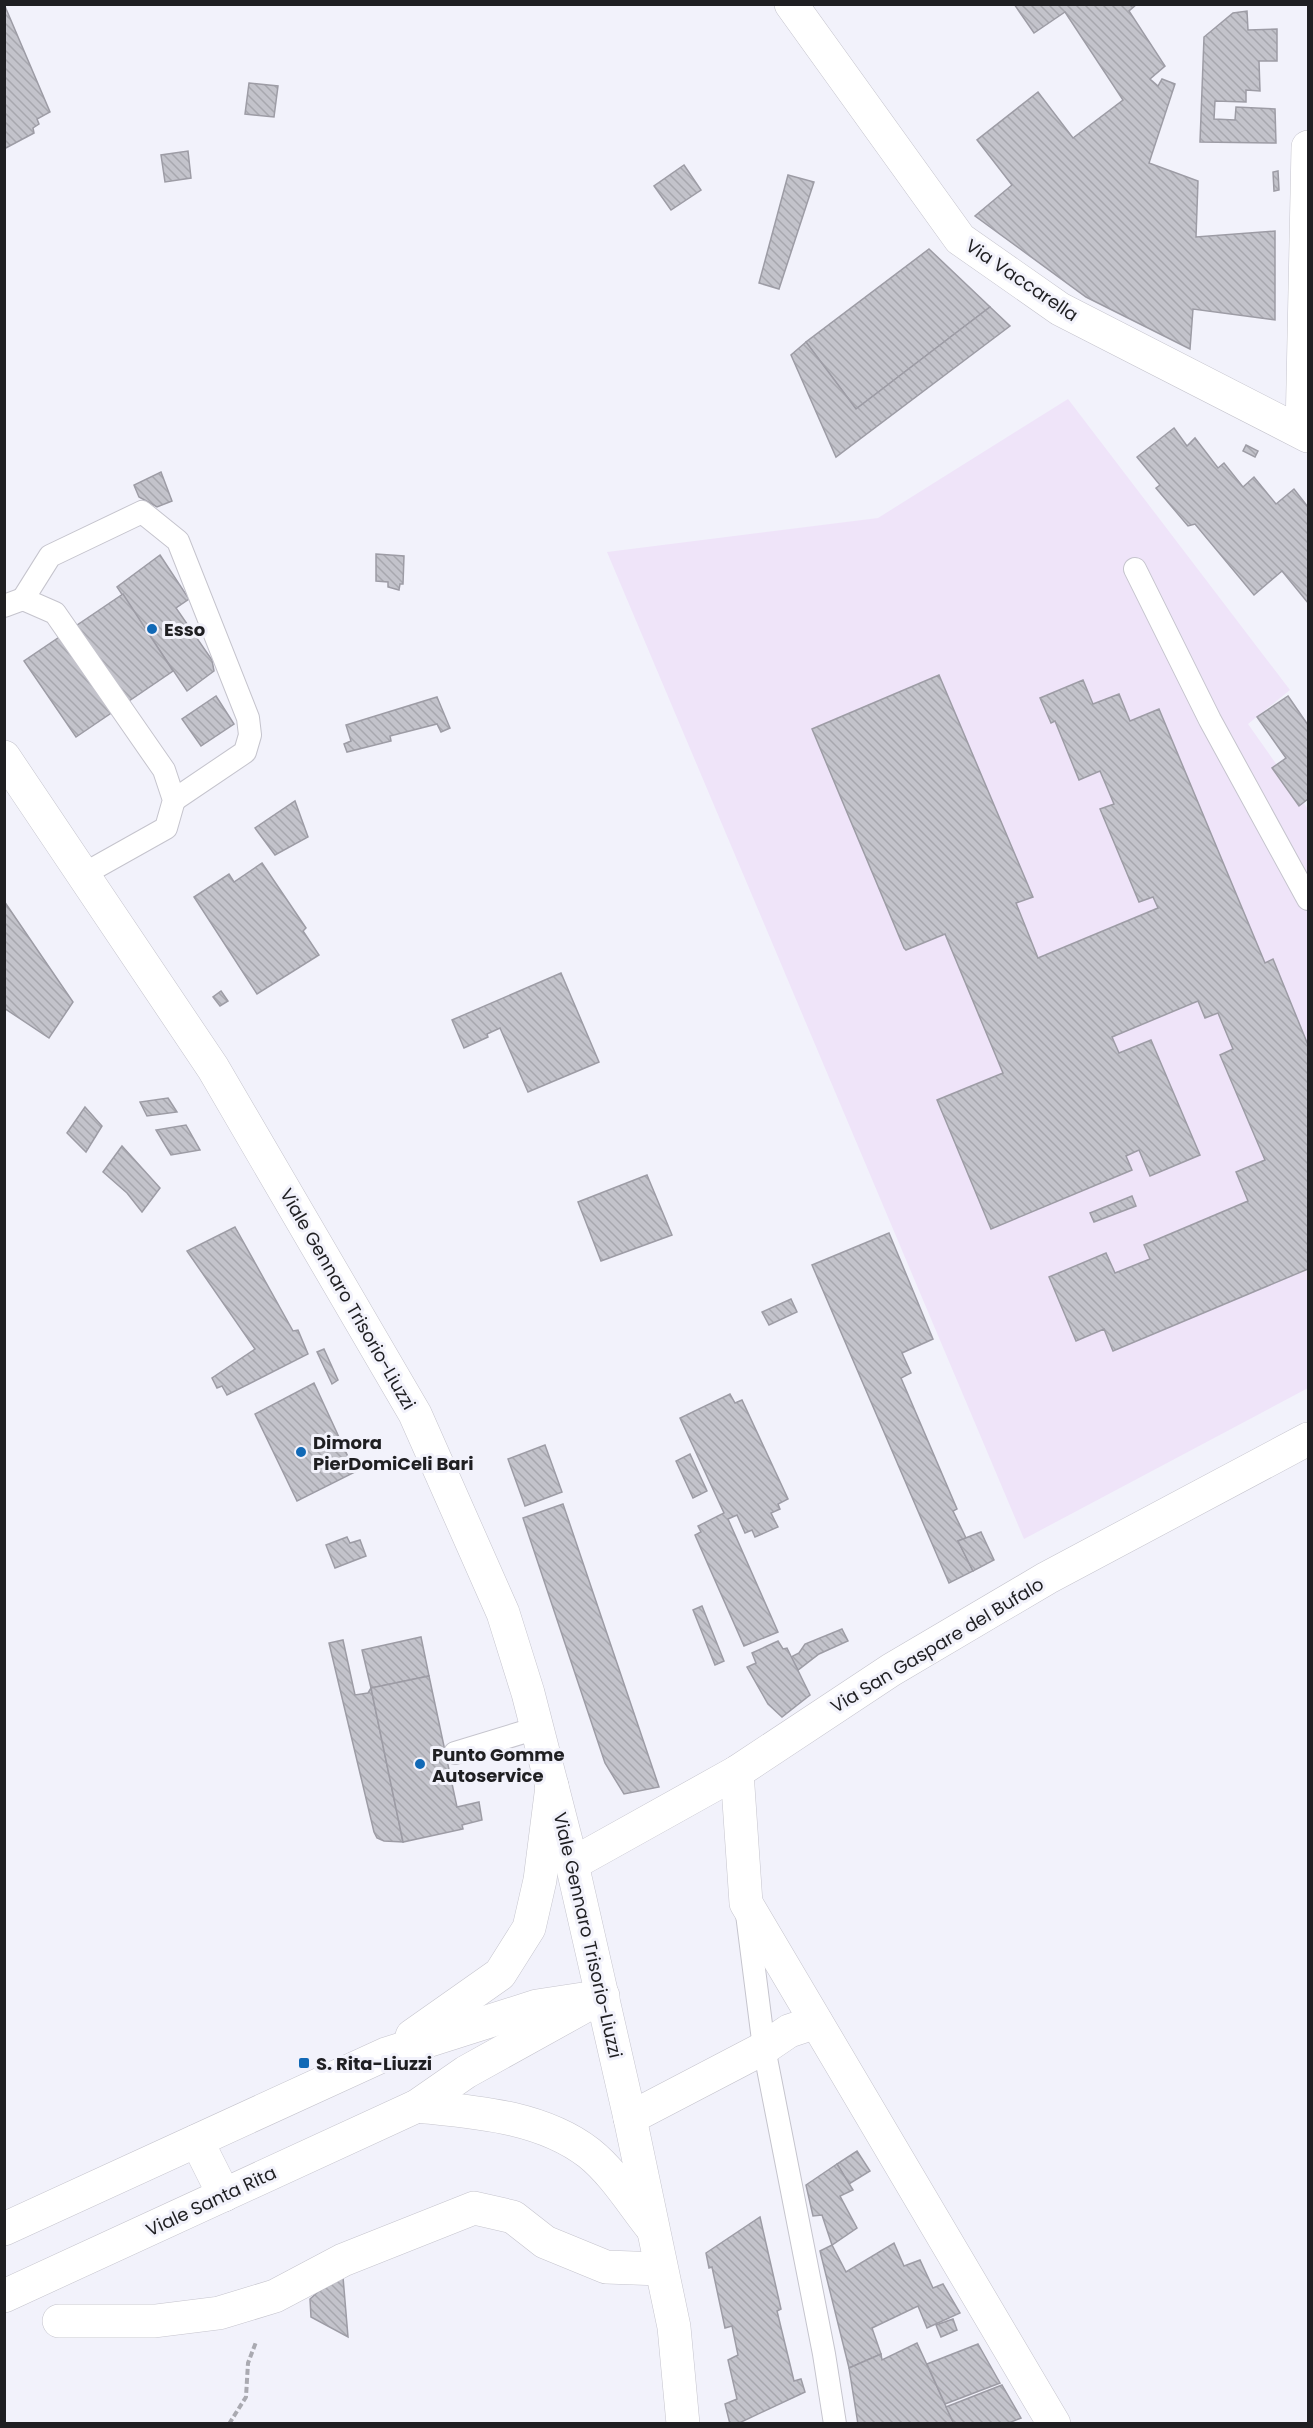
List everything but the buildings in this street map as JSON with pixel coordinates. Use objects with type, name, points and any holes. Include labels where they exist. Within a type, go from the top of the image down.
[{"type":"street","name":"Via Vaccarella","points":[[791,4],[960,239],[1059,309],[1305,434]]},
{"type":"street","points":[[1305,434],[1308,147]]},
{"type":"street","name":"Viale Gennaro Trisorio-Liuzzi","points":[[4,757],[213,1068],[415,1414],[503,1613],[537,1728],[603,1996],[674,2327],[683,2424]]},
{"type":"street","name":"Via San Gaspare del Bufalo","points":[[572,1864],[737,1772],[891,1670],[1038,1584],[1308,1439]]},
{"type":"street","points":[[737,1772],[746,1903],[1054,2424]]},
{"type":"street","points":[[386,2054],[500,1974],[529,1928],[540,1880],[552,1786]]},
{"type":"street","points":[[4,2229],[386,2054],[537,2006],[603,1996]]},
{"type":"street","name":"Viale Santa Rita","points":[[4,2296],[417,2106],[466,2072],[603,1996]]},
{"type":"street","points":[[630,2118],[764,2048],[789,2031],[816,2022]]},
{"type":"street","points":[[417,2106],[496,2115],[548,2130],[589,2153],[652,2228]]},
{"type":"street","points":[[197,2141],[224,2195]]},
{"type":"street","points":[[59,2321],[155,2321],[219,2313],[275,2296],[343,2259],[474,2208],[513,2217],[545,2242],[606,2267],[661,2269]]},
{"type":"lane","points":[[84,874],[166,828],[174,800],[164,770],[55,614],[14,603],[50,556],[142,512],[178,541],[248,718],[250,735],[245,752],[174,800]]},
{"type":"lane","points":[[1135,569],[1210,720],[1308,899]]},
{"type":"lane","points":[[455,1753],[537,1728]]},
{"type":"lane","points":[[746,1903],[764,2048],[824,2354],[835,2424]]},
{"type":"path","points":[[229,2424],[246,2397],[248,2363],[275,2296]]},
{"type":"shaded area","points":[[1068,399],[1290,690],[1248,724],[1308,809],[1308,1388],[1024,1539],[607,552],[878,518]]},
{"type":"place","name":"Esso","points":[[152,629]]},
{"type":"place","name":"Dimora PierDomiCeli Bari","points":[[301,1452]]},
{"type":"place","name":"Punto Gomme Autoservice","points":[[420,1764]]},
{"type":"place","name":"S. Rita-Liuzzi","points":[[304,2063]]}]
